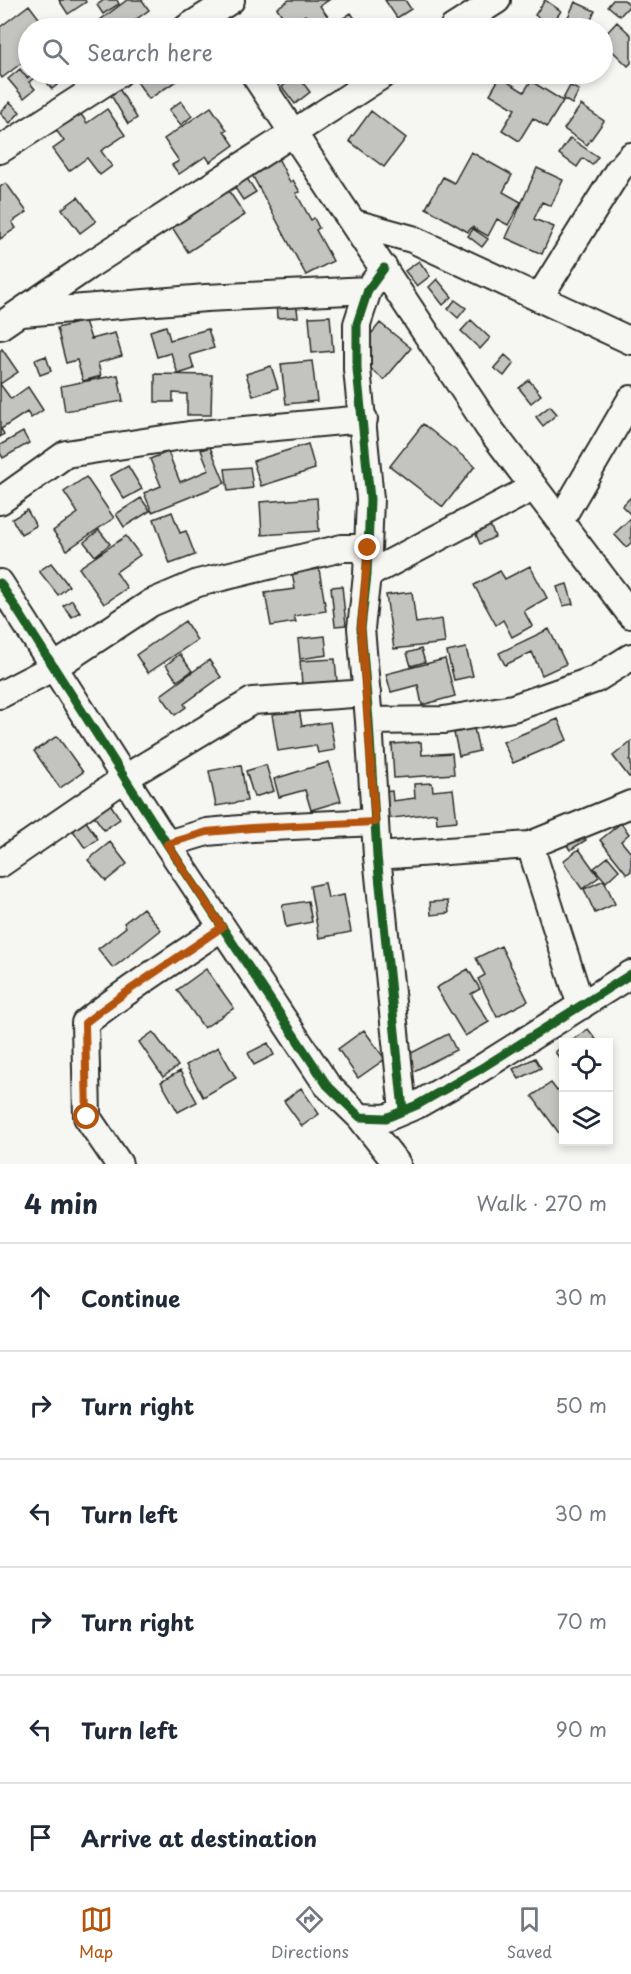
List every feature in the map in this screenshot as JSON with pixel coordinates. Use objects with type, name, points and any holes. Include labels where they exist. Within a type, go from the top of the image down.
[{"type":"street","points":[[469,18],[497,0]]},
{"type":"street","points":[[204,18],[218,10]]},
{"type":"street","points":[[0,150],[102,84]]},
{"type":"street","points":[[261,84],[489,428],[631,615]]},
{"type":"street","points":[[0,326],[88,266],[368,84]]},
{"type":"street","points":[[539,298],[618,171],[631,156]]},
{"type":"street","points":[[354,223],[412,239],[631,341]]},
{"type":"street","points":[[384,268],[368,290],[357,324],[357,369],[364,419],[370,500],[367,575],[361,628],[377,856],[403,1110]]},
{"type":"street","points":[[22,313],[206,298],[368,290]]},
{"type":"street","points":[[560,521],[631,399]]},
{"type":"street","points":[[0,501],[66,454],[189,435],[364,419]]},
{"type":"street","points":[[367,575],[534,487]]},
{"type":"street","points":[[0,695],[54,667],[151,603],[198,583],[342,548],[368,548]]},
{"type":"street","points":[[0,583],[167,844],[327,1085],[360,1117],[397,1164]]},
{"type":"street","points":[[369,722],[444,720],[513,708],[596,680],[631,657]]},
{"type":"street","points":[[0,864],[126,778],[252,701],[367,693]]},
{"type":"street","points":[[377,856],[530,845],[631,804]]},
{"type":"street","points":[[167,844],[207,832],[375,822]]},
{"type":"street","points":[[530,845],[581,1005]]},
{"type":"street","points":[[120,1164],[87,1117],[85,1023],[114,1000],[222,927]]},
{"type":"street","points":[[360,1117],[386,1118],[417,1105],[480,1069],[631,974]]},
{"type":"building","points":[[59,0],[85,0],[86,2],[68,14]]},
{"type":"building","points":[[104,0],[117,0],[119,4],[103,14],[97,5]]},
{"type":"building","points":[[127,0],[142,0],[149,10],[138,18],[103,18]]},
{"type":"building","points":[[289,0],[329,0],[320,6],[329,18],[307,18],[305,15],[301,18],[284,18],[277,8]]},
{"type":"building","points":[[385,0],[405,0],[411,9],[397,18]]},
{"type":"building","points":[[545,0],[561,11],[556,18],[539,18],[535,15]]},
{"type":"building","points":[[613,0],[624,0],[630,5],[620,16],[608,6]]},
{"type":"building","points":[[575,2],[595,11],[592,18],[568,18]]},
{"type":"building","points":[[29,5],[39,18],[18,18],[18,66],[2,78],[0,75],[0,27]]},
{"type":"building","points":[[351,13],[355,18],[343,18]]},
{"type":"building","points":[[617,22],[631,35],[631,63],[628,66],[613,52],[613,26]]},
{"type":"building","points":[[18,71],[18,84],[31,84],[35,89],[24,98],[8,79]]},
{"type":"building","points":[[48,84],[58,84],[52,89]]},
{"type":"building","points":[[139,84],[172,84],[149,99]]},
{"type":"building","points":[[286,84],[304,84],[310,92],[295,104],[282,87]]},
{"type":"building","points":[[496,84],[511,84],[524,92],[529,84],[536,84],[563,101],[547,127],[533,118],[519,141],[502,130],[515,109],[490,94]]},
{"type":"building","points":[[570,86],[579,90],[572,104],[563,99]]},
{"type":"building","points":[[118,87],[137,118],[128,124],[109,92]]},
{"type":"building","points":[[181,101],[192,116],[181,125],[169,110]]},
{"type":"building","points":[[10,102],[20,112],[10,123],[0,113]]},
{"type":"building","points":[[581,105],[604,121],[587,145],[564,129]]},
{"type":"building","points":[[211,107],[234,145],[210,162],[206,156],[179,174],[172,165],[179,161],[164,139]]},
{"type":"building","points":[[107,109],[125,135],[101,151],[112,166],[100,175],[87,158],[69,171],[53,149],[64,141],[54,127],[78,110],[87,123]]},
{"type":"building","points":[[371,111],[406,138],[384,167],[349,141]]},
{"type":"building","points":[[570,138],[598,157],[592,165],[583,158],[577,167],[559,154]]},
{"type":"building","points":[[471,152],[512,175],[503,192],[521,202],[508,225],[497,219],[488,236],[472,227],[468,232],[426,208],[443,177],[454,183]]},
{"type":"building","points":[[277,156],[290,182],[293,180],[300,192],[296,193],[311,220],[314,218],[319,228],[316,230],[333,261],[306,275],[250,171]]},
{"type":"building","points":[[537,168],[563,180],[551,206],[542,202],[534,219],[554,227],[542,254],[506,238]]},
{"type":"building","points":[[244,174],[256,192],[243,200],[231,182]]},
{"type":"building","points":[[6,183],[27,212],[12,222],[16,228],[0,239],[0,187]]},
{"type":"building","points":[[224,184],[245,215],[188,252],[168,221]]},
{"type":"building","points":[[78,197],[96,221],[80,233],[62,209]]},
{"type":"building","points":[[473,229],[488,239],[482,247],[468,236]]},
{"type":"building","points":[[419,261],[430,276],[417,286],[405,271]]},
{"type":"building","points":[[437,279],[452,297],[443,305],[429,287]]},
{"type":"building","points":[[296,300],[298,317],[277,318],[276,302]]},
{"type":"building","points":[[455,300],[466,308],[458,318],[448,309]]},
{"type":"building","points":[[330,316],[333,351],[312,353],[309,317]]},
{"type":"building","points":[[471,320],[490,338],[480,349],[461,331]]},
{"type":"building","points":[[85,321],[91,339],[115,333],[122,356],[98,363],[101,376],[83,381],[77,360],[66,363],[57,328]]},
{"type":"building","points":[[380,323],[411,348],[384,380],[354,355]]},
{"type":"building","points":[[166,326],[170,340],[208,329],[214,348],[190,355],[194,369],[178,374],[171,353],[157,357],[150,331]]},
{"type":"building","points":[[2,349],[18,372],[0,384],[0,351]]},
{"type":"building","points":[[505,355],[514,363],[504,376],[494,368]]},
{"type":"building","points":[[46,356],[51,371],[40,375],[35,360]]},
{"type":"building","points":[[312,361],[317,401],[286,404],[281,364]]},
{"type":"building","points":[[271,366],[278,388],[253,396],[246,374]]},
{"type":"building","points":[[155,374],[212,375],[211,415],[187,415],[187,394],[173,393],[173,402],[155,402]]},
{"type":"building","points":[[118,375],[123,401],[65,411],[61,386]]},
{"type":"building","points":[[529,380],[541,395],[531,403],[519,388]]},
{"type":"building","points":[[0,384],[11,399],[28,387],[43,410],[31,418],[27,412],[1,429],[4,434],[0,437]]},
{"type":"building","points":[[550,406],[557,414],[543,426],[536,417]]},
{"type":"building","points":[[423,424],[475,466],[443,507],[390,466]]},
{"type":"building","points":[[23,432],[29,443],[3,458],[0,445]]},
{"type":"building","points":[[308,444],[315,469],[261,486],[253,461]]},
{"type":"building","points":[[210,447],[225,483],[152,512],[144,493],[161,486],[150,459],[168,452],[180,482],[209,470],[201,450]]},
{"type":"building","points":[[128,466],[142,489],[124,499],[110,476]]},
{"type":"building","points":[[250,467],[253,488],[228,491],[225,469]]},
{"type":"building","points":[[86,477],[114,518],[67,550],[53,531],[78,513],[64,492]]},
{"type":"building","points":[[631,497],[631,515],[622,506]]},
{"type":"building","points":[[141,498],[150,511],[124,527],[116,514]]},
{"type":"building","points":[[317,498],[319,531],[262,535],[260,502]]},
{"type":"building","points":[[27,510],[36,526],[21,534],[12,519]]},
{"type":"building","points":[[172,512],[180,533],[186,531],[195,555],[170,564],[154,519]]},
{"type":"building","points":[[487,518],[495,537],[480,544],[472,525]]},
{"type":"building","points":[[631,518],[631,543],[626,547],[614,534]]},
{"type":"building","points":[[99,530],[110,544],[95,556],[84,542]]},
{"type":"building","points":[[126,536],[140,555],[116,572],[127,588],[104,604],[79,568]]},
{"type":"building","points":[[51,563],[69,586],[58,595],[39,571]]},
{"type":"building","points":[[530,566],[547,598],[524,611],[532,626],[512,637],[503,620],[496,625],[474,585],[500,571],[505,579]]},
{"type":"building","points":[[319,569],[326,611],[294,616],[296,622],[271,626],[265,593],[295,589],[292,573]]},
{"type":"building","points":[[567,584],[573,604],[563,606],[557,587]]},
{"type":"building","points":[[342,586],[346,625],[335,626],[331,587]]},
{"type":"building","points":[[412,592],[416,623],[442,619],[445,643],[394,649],[386,595]]},
{"type":"building","points":[[72,600],[80,612],[72,617],[63,606]]},
{"type":"building","points":[[185,621],[197,640],[148,673],[136,655]]},
{"type":"building","points":[[549,629],[566,664],[542,675],[532,652],[505,665],[499,653]]},
{"type":"building","points":[[325,636],[327,655],[300,659],[298,639]]},
{"type":"building","points":[[466,648],[473,676],[454,680],[447,652]]},
{"type":"building","points":[[421,649],[425,662],[411,666],[407,653]]},
{"type":"building","points":[[180,654],[192,671],[177,681],[166,665]]},
{"type":"building","points":[[335,659],[337,682],[302,684],[300,661]]},
{"type":"building","points":[[445,659],[455,696],[422,705],[418,685],[391,692],[386,674]]},
{"type":"building","points":[[209,660],[221,677],[184,704],[186,707],[175,715],[161,695]]},
{"type":"building","points":[[299,709],[302,726],[330,722],[335,750],[318,753],[316,745],[278,751],[272,714]]},
{"type":"building","points":[[558,719],[567,740],[513,763],[503,742]]},
{"type":"building","points":[[474,728],[479,751],[459,756],[454,733]]},
{"type":"building","points":[[57,736],[83,772],[60,788],[34,751]]},
{"type":"building","points":[[631,741],[629,760],[631,776],[629,777],[613,756]]},
{"type":"building","points":[[421,742],[422,755],[452,753],[454,774],[394,778],[392,744]]},
{"type":"building","points":[[329,762],[341,801],[311,810],[305,790],[279,797],[274,779]]},
{"type":"building","points":[[241,765],[247,801],[216,806],[209,771]]},
{"type":"building","points":[[266,765],[274,791],[254,797],[246,771]]},
{"type":"building","points":[[432,783],[433,791],[453,789],[457,821],[437,823],[436,813],[375,820],[372,793],[392,791],[393,801],[415,798],[414,784]]},
{"type":"building","points":[[109,802],[120,819],[104,830],[92,813]]},
{"type":"building","points":[[85,820],[98,839],[85,848],[72,829]]},
{"type":"building","points":[[621,823],[629,834],[621,841],[631,853],[631,871],[627,874],[600,840]]},
{"type":"building","points":[[579,829],[586,840],[570,850],[563,839]]},
{"type":"building","points":[[110,842],[127,864],[106,881],[88,860]]},
{"type":"building","points":[[579,849],[599,877],[582,889],[563,861]]},
{"type":"building","points":[[608,857],[619,870],[606,882],[594,868]]},
{"type":"building","points":[[604,880],[615,904],[595,913],[584,889]]},
{"type":"building","points":[[325,883],[328,898],[344,895],[351,932],[319,938],[310,886]]},
{"type":"building","points":[[308,901],[312,922],[286,927],[282,905]]},
{"type":"building","points":[[448,901],[449,913],[431,915],[430,902]]},
{"type":"building","points":[[143,908],[161,930],[113,968],[98,949],[126,927],[124,923]]},
{"type":"building","points":[[501,946],[528,1001],[497,1017],[478,979],[485,975],[476,958]]},
{"type":"building","points":[[206,969],[234,1008],[204,1028],[177,990]]},
{"type":"building","points":[[468,969],[480,989],[471,994],[489,1022],[465,1036],[436,988]]},
{"type":"building","points":[[588,1029],[595,1038],[575,1038]]},
{"type":"building","points":[[364,1030],[385,1059],[358,1078],[338,1049]]},
{"type":"building","points":[[153,1032],[178,1066],[163,1077],[139,1042]]},
{"type":"building","points":[[448,1034],[456,1050],[400,1078],[392,1063]]},
{"type":"building","points":[[268,1043],[274,1055],[254,1065],[248,1053]]},
{"type":"building","points":[[218,1047],[236,1078],[203,1097],[186,1065]]},
{"type":"building","points":[[535,1058],[541,1068],[519,1079],[513,1069]]},
{"type":"building","points":[[180,1071],[197,1102],[178,1112],[161,1082]]},
{"type":"building","points":[[551,1083],[557,1091],[559,1090],[559,1133],[532,1096]]},
{"type":"building","points":[[301,1088],[319,1114],[302,1126],[284,1101]]},
{"type":"cycle path","points":[[384,268],[368,290],[357,324],[357,369],[370,499],[367,575],[361,628],[377,856],[403,1110]]},
{"type":"cycle path","points":[[0,583],[167,844],[327,1085],[360,1117],[386,1118],[417,1105],[480,1069],[631,974]]},
{"type":"route","points":[[87,1117],[85,1023],[114,1000],[222,927],[167,844],[207,832],[375,822],[361,628],[368,548]]}]
